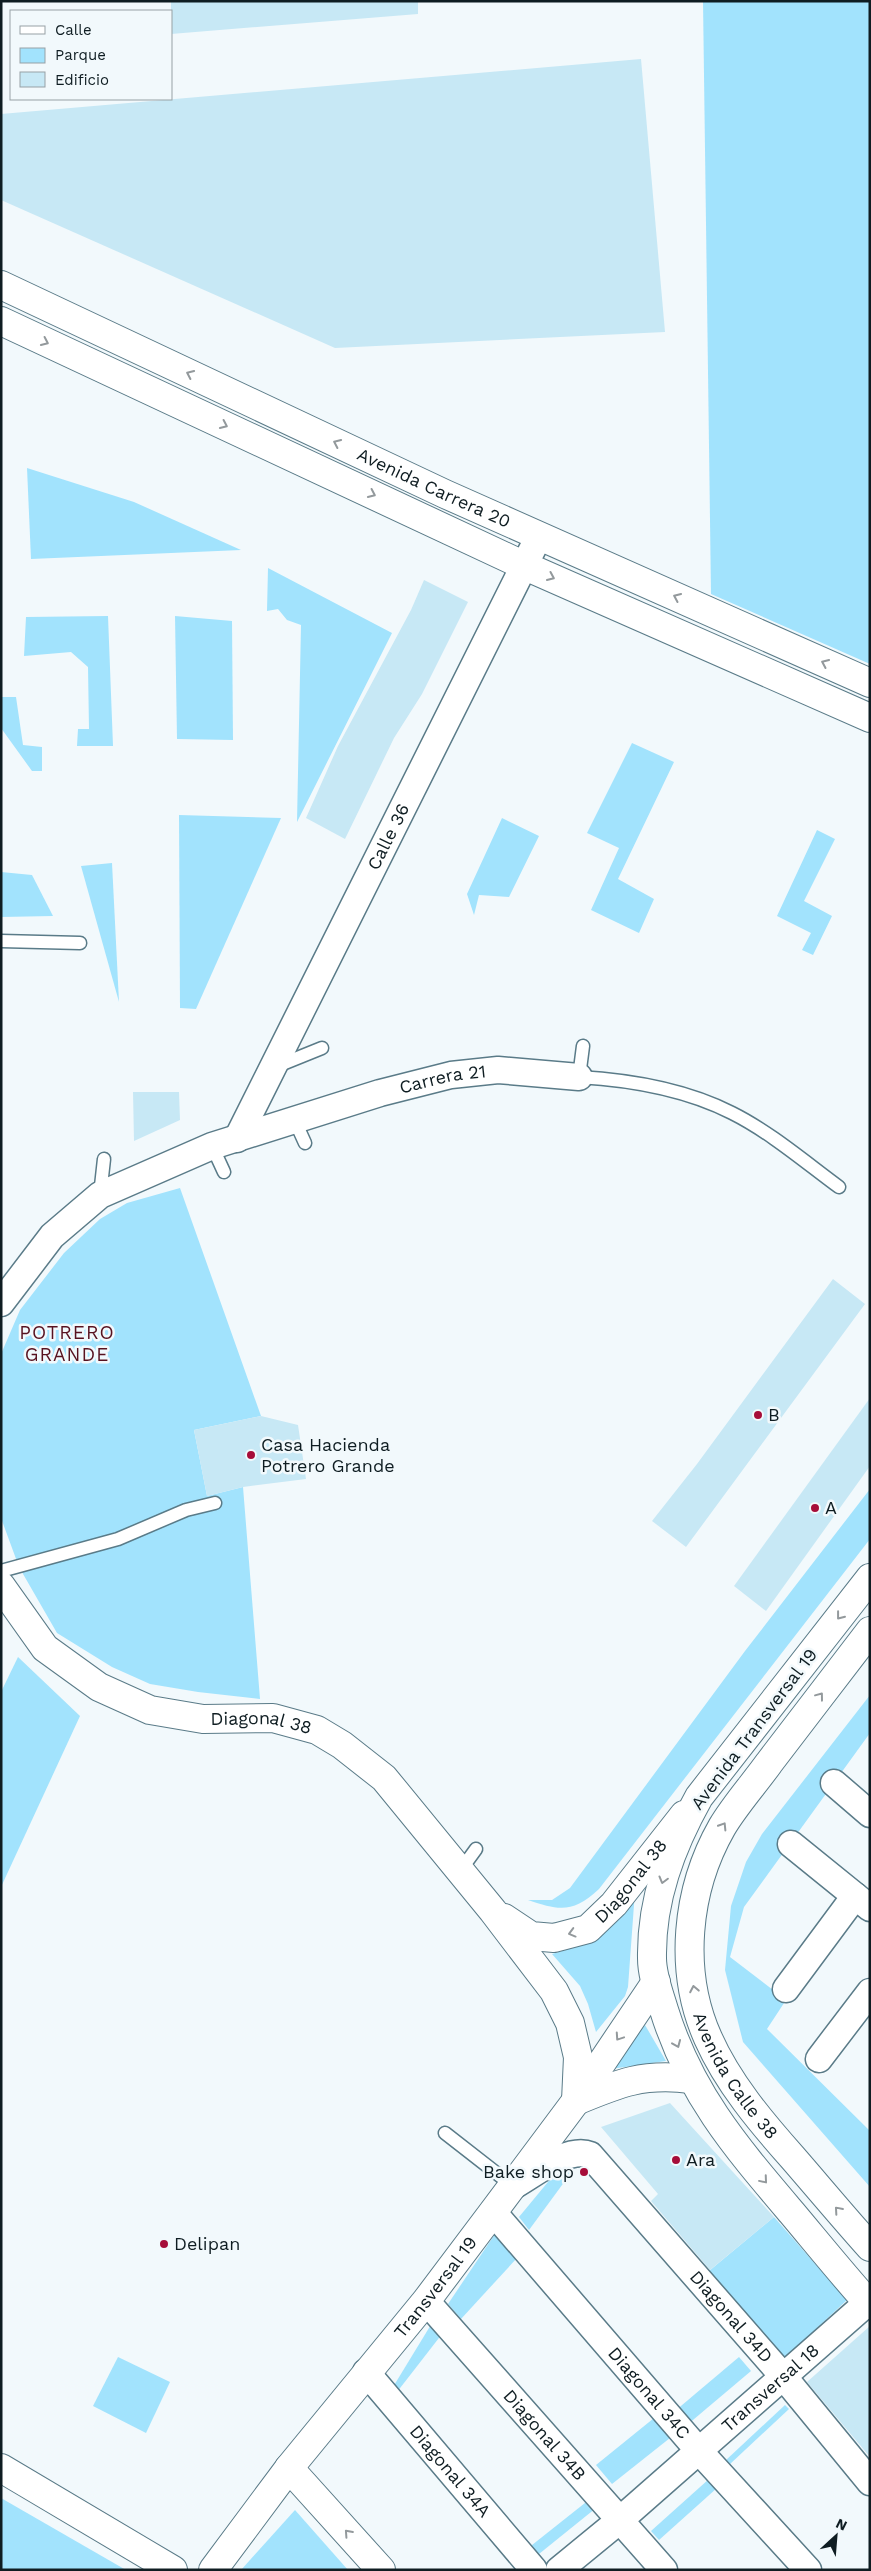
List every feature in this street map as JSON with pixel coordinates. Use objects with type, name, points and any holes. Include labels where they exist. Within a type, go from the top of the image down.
[{"type":"street","name":"Avenida Carrera 20","points":[[1,285],[539,536],[870,683]]},
{"type":"street","name":"Avenida Carrera 20","points":[[1,321],[525,566],[870,718]]},
{"type":"street","name":"Calle 36","points":[[237,1139],[275,1067],[539,536]]},
{"type":"street","name":"Carrera 21","points":[[1,1303],[52,1236],[100,1195],[212,1146],[237,1139],[300,1132],[380,1093],[451,1074],[498,1070],[579,1077]]},
{"type":"street","name":"Avenida Transversal 19","points":[[656,1982],[652,1960],[653,1927],[661,1883],[680,1832],[699,1797],[870,1578]]},
{"type":"street","name":"Diagonal 38","points":[[1,1586],[45,1648],[99,1687],[150,1710],[203,1719],[273,1718],[317,1730],[342,1745],[384,1778],[554,1991],[570,2023],[578,2057],[576,2101]]},
{"type":"street","name":"Avenida Transversal 19","points":[[702,1870],[723,1825],[870,1630]]},
{"type":"street","points":[[834,1783],[870,1814]]},
{"type":"street","name":"Diagonal 38","points":[[492,1911],[531,1936],[554,1938],[588,1929],[614,1904],[699,1797]]},
{"type":"street","points":[[786,1989],[862,1902],[791,1844]]},
{"type":"street","name":"Avenida Calle 38","points":[[702,1870],[693,1904],[689,1947],[694,1989],[707,2037],[722,2066],[760,2120],[870,2247]]},
{"type":"street","name":"Avenida Calle 38","points":[[656,1982],[670,2028],[691,2079],[734,2145],[869,2304]]},
{"type":"street","name":"Transversal 19","points":[[213,2570],[289,2468],[426,2301],[513,2186],[576,2101],[656,1982]]},
{"type":"street","points":[[819,2059],[870,1992]]},
{"type":"street","points":[[576,2101],[609,2088],[644,2078],[663,2076],[691,2079]]},
{"type":"street","name":"Diagonal 34D","points":[[513,2186],[569,2154],[582,2152],[590,2155],[783,2376],[870,2482]]},
{"type":"street","name":"Diagonal 34C","points":[[493,2212],[699,2451],[808,2570]]},
{"type":"street","name":"Diagonal 34B","points":[[426,2301],[664,2570]]},
{"type":"street","name":"Transversal 18","points":[[559,2570],[620,2520],[783,2376],[869,2304]]},
{"type":"street","name":"Diagonal 34A","points":[[366,2372],[534,2570]]},
{"type":"street","points":[[1,2468],[173,2570]]},
{"type":"street","points":[[289,2468],[380,2570]]},
{"type":"lane","points":[[1,941],[80,942]]},
{"type":"lane","points":[[579,1077],[583,1046]]},
{"type":"lane","points":[[275,1067],[322,1048]]},
{"type":"lane","name":"Carrera 21","points":[[579,1077],[634,1082],[689,1095],[732,1113],[839,1187]]},
{"type":"lane","points":[[212,1146],[224,1172]]},
{"type":"lane","points":[[100,1195],[104,1159]]},
{"type":"lane","points":[[1,1571],[118,1539],[186,1510],[215,1503]]},
{"type":"lane","points":[[460,1871],[476,1849]]},
{"type":"lane","points":[[446,2133],[513,2186]]},
{"type":"green space","points":[[703,1],[870,1],[870,664],[711,594]]},
{"type":"green space","points":[[27,468],[134,502],[241,550],[31,559]]},
{"type":"green space","points":[[268,568],[392,633],[297,822],[301,625],[287,620],[278,609],[267,611]]},
{"type":"green space","points":[[108,616],[113,746],[77,746],[78,729],[89,729],[88,667],[71,652],[24,656],[26,617]]},
{"type":"green space","points":[[175,616],[232,621],[233,740],[177,739]]},
{"type":"green space","points":[[1,697],[16,697],[23,745],[42,747],[42,771],[32,771],[1,728]]},
{"type":"green space","points":[[632,743],[674,762],[618,879],[654,899],[639,933],[591,910],[619,848],[587,833]]},
{"type":"green space","points":[[179,815],[281,818],[196,1009],[180,1008]]},
{"type":"green space","points":[[502,818],[539,836],[509,897],[479,895],[474,915],[467,894]]},
{"type":"green space","points":[[817,830],[835,839],[804,901],[832,916],[813,955],[802,950],[811,933],[777,916]]},
{"type":"green space","points":[[112,863],[119,1002],[81,866]]},
{"type":"green space","points":[[1,872],[32,875],[53,916],[1,917]]},
{"type":"green space","points":[[180,1188],[261,1416],[194,1430],[207,1496],[243,1487],[260,1699],[150,1684],[112,1667],[57,1633],[19,1567],[1,1518],[1,1354],[20,1310],[64,1253],[100,1219],[127,1203]]},
{"type":"green space","points":[[870,1489],[870,1539],[599,1889],[590,1897],[574,1906],[566,1908],[558,1908],[528,1900],[552,1900],[570,1888],[745,1651]]},
{"type":"green space","points":[[18,1657],[80,1716],[1,1887],[1,1692]]},
{"type":"green space","points":[[870,1695],[870,1733],[744,1907],[730,1957],[786,2000],[767,2029],[870,2131],[870,2187],[743,2042],[725,1970],[731,1906],[746,1862],[762,1834]]},
{"type":"green space","points":[[635,1891],[628,1987],[625,1996],[596,2032],[588,2004],[580,1986],[552,1954],[592,1942]]},
{"type":"green space","points":[[645,2025],[666,2061],[611,2069]]},
{"type":"green space","points":[[562,2165],[576,2166],[529,2230],[519,2217]]},
{"type":"green space","points":[[774,2217],[847,2300],[785,2358],[709,2271]]},
{"type":"green space","points":[[497,2231],[517,2258],[461,2319],[448,2304]]},
{"type":"green space","points":[[432,2323],[442,2334],[397,2392],[393,2387]]},
{"type":"green space","points":[[118,2357],[170,2382],[146,2433],[93,2406]]},
{"type":"green space","points":[[739,2357],[751,2371],[687,2425],[675,2411]]},
{"type":"green space","points":[[785,2405],[789,2409],[729,2465],[725,2461]]},
{"type":"green space","points":[[659,2414],[675,2434],[612,2484],[596,2465]]},
{"type":"green space","points":[[709,2479],[717,2488],[659,2540],[651,2531]]},
{"type":"green space","points":[[1,2498],[126,2570],[1,2570]]},
{"type":"green space","points":[[590,2499],[596,2508],[534,2558],[527,2549]]},
{"type":"green space","points":[[295,2510],[348,2570],[241,2570]]},
{"type":"building","points":[[171,1],[418,1],[418,14],[172,34]]},
{"type":"building","points":[[641,59],[665,332],[335,348],[1,200],[1,114]]},
{"type":"building","points":[[424,580],[468,602],[422,694],[394,738],[345,839],[306,818],[338,746],[411,610]]},
{"type":"building","points":[[133,1092],[179,1092],[180,1120],[134,1141]]},
{"type":"building","name":"B","points":[[833,1279],[865,1304],[686,1547],[652,1521],[697,1464]]},
{"type":"building","name":"A","points":[[870,1398],[870,1466],[766,1611],[734,1586]]},
{"type":"building","name":"Casa Hacienda Potrero Grande","points":[[261,1416],[298,1425],[306,1479],[243,1487],[207,1496],[194,1430]]},
{"type":"building","name":"Ara","points":[[670,2103],[774,2217],[710,2270],[651,2201],[658,2194],[601,2127]]},
{"type":"building","points":[[870,2326],[870,2457],[807,2382]]},
{"type":"place","name":"B","points":[[758,1415]]},
{"type":"place","name":"Casa Hacienda Potrero Grande","points":[[251,1455]]},
{"type":"place","name":"A","points":[[815,1508]]},
{"type":"place","name":"Ara","points":[[676,2160]]},
{"type":"place","name":"Bake shop","points":[[584,2172]]},
{"type":"place","name":"Delipan","points":[[164,2244]]},
{"type":"district","name":"POTRERO GRANDE","points":[[67,1343]]}]
